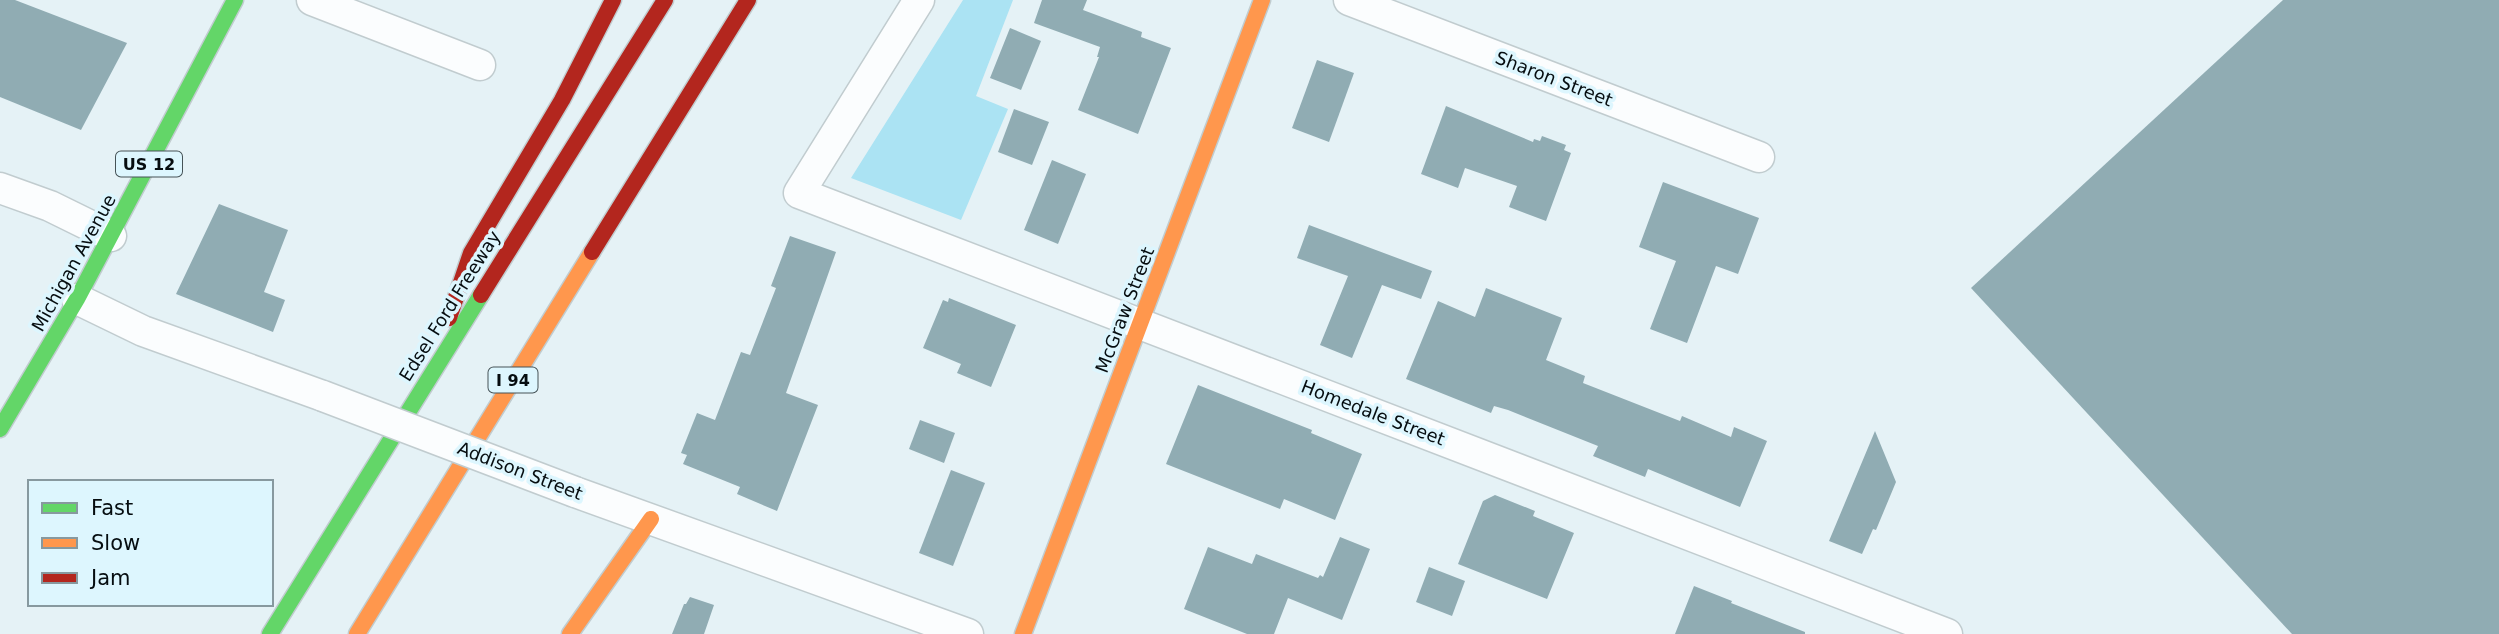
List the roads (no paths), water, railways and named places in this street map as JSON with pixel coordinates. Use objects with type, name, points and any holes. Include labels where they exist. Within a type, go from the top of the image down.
[{"type":"main road","name":"Michigan Avenue","points":[[0,429],[77,299],[235,0]]},
{"type":"main road","points":[[431,373],[471,253],[562,100],[613,0]]},
{"type":"main road","name":"Edsel Ford Freeway","points":[[270,634],[666,0]]},
{"type":"main road","name":"I 94","points":[[357,634],[748,0]]},
{"type":"main road","name":"McGraw Street","points":[[1023,634],[1262,0]]},
{"type":"main road","points":[[570,634],[651,519]]},
{"type":"street","points":[[312,0],[480,65]]},
{"type":"street","name":"Homedale Street","points":[[919,0],[799,193],[1947,634]]},
{"type":"street","name":"Sharon Street","points":[[1349,0],[1759,157]]},
{"type":"street","points":[[0,188],[50,206],[111,236]]},
{"type":"street","name":"Addison Street","points":[[77,299],[144,331],[575,492],[968,634]]}]
